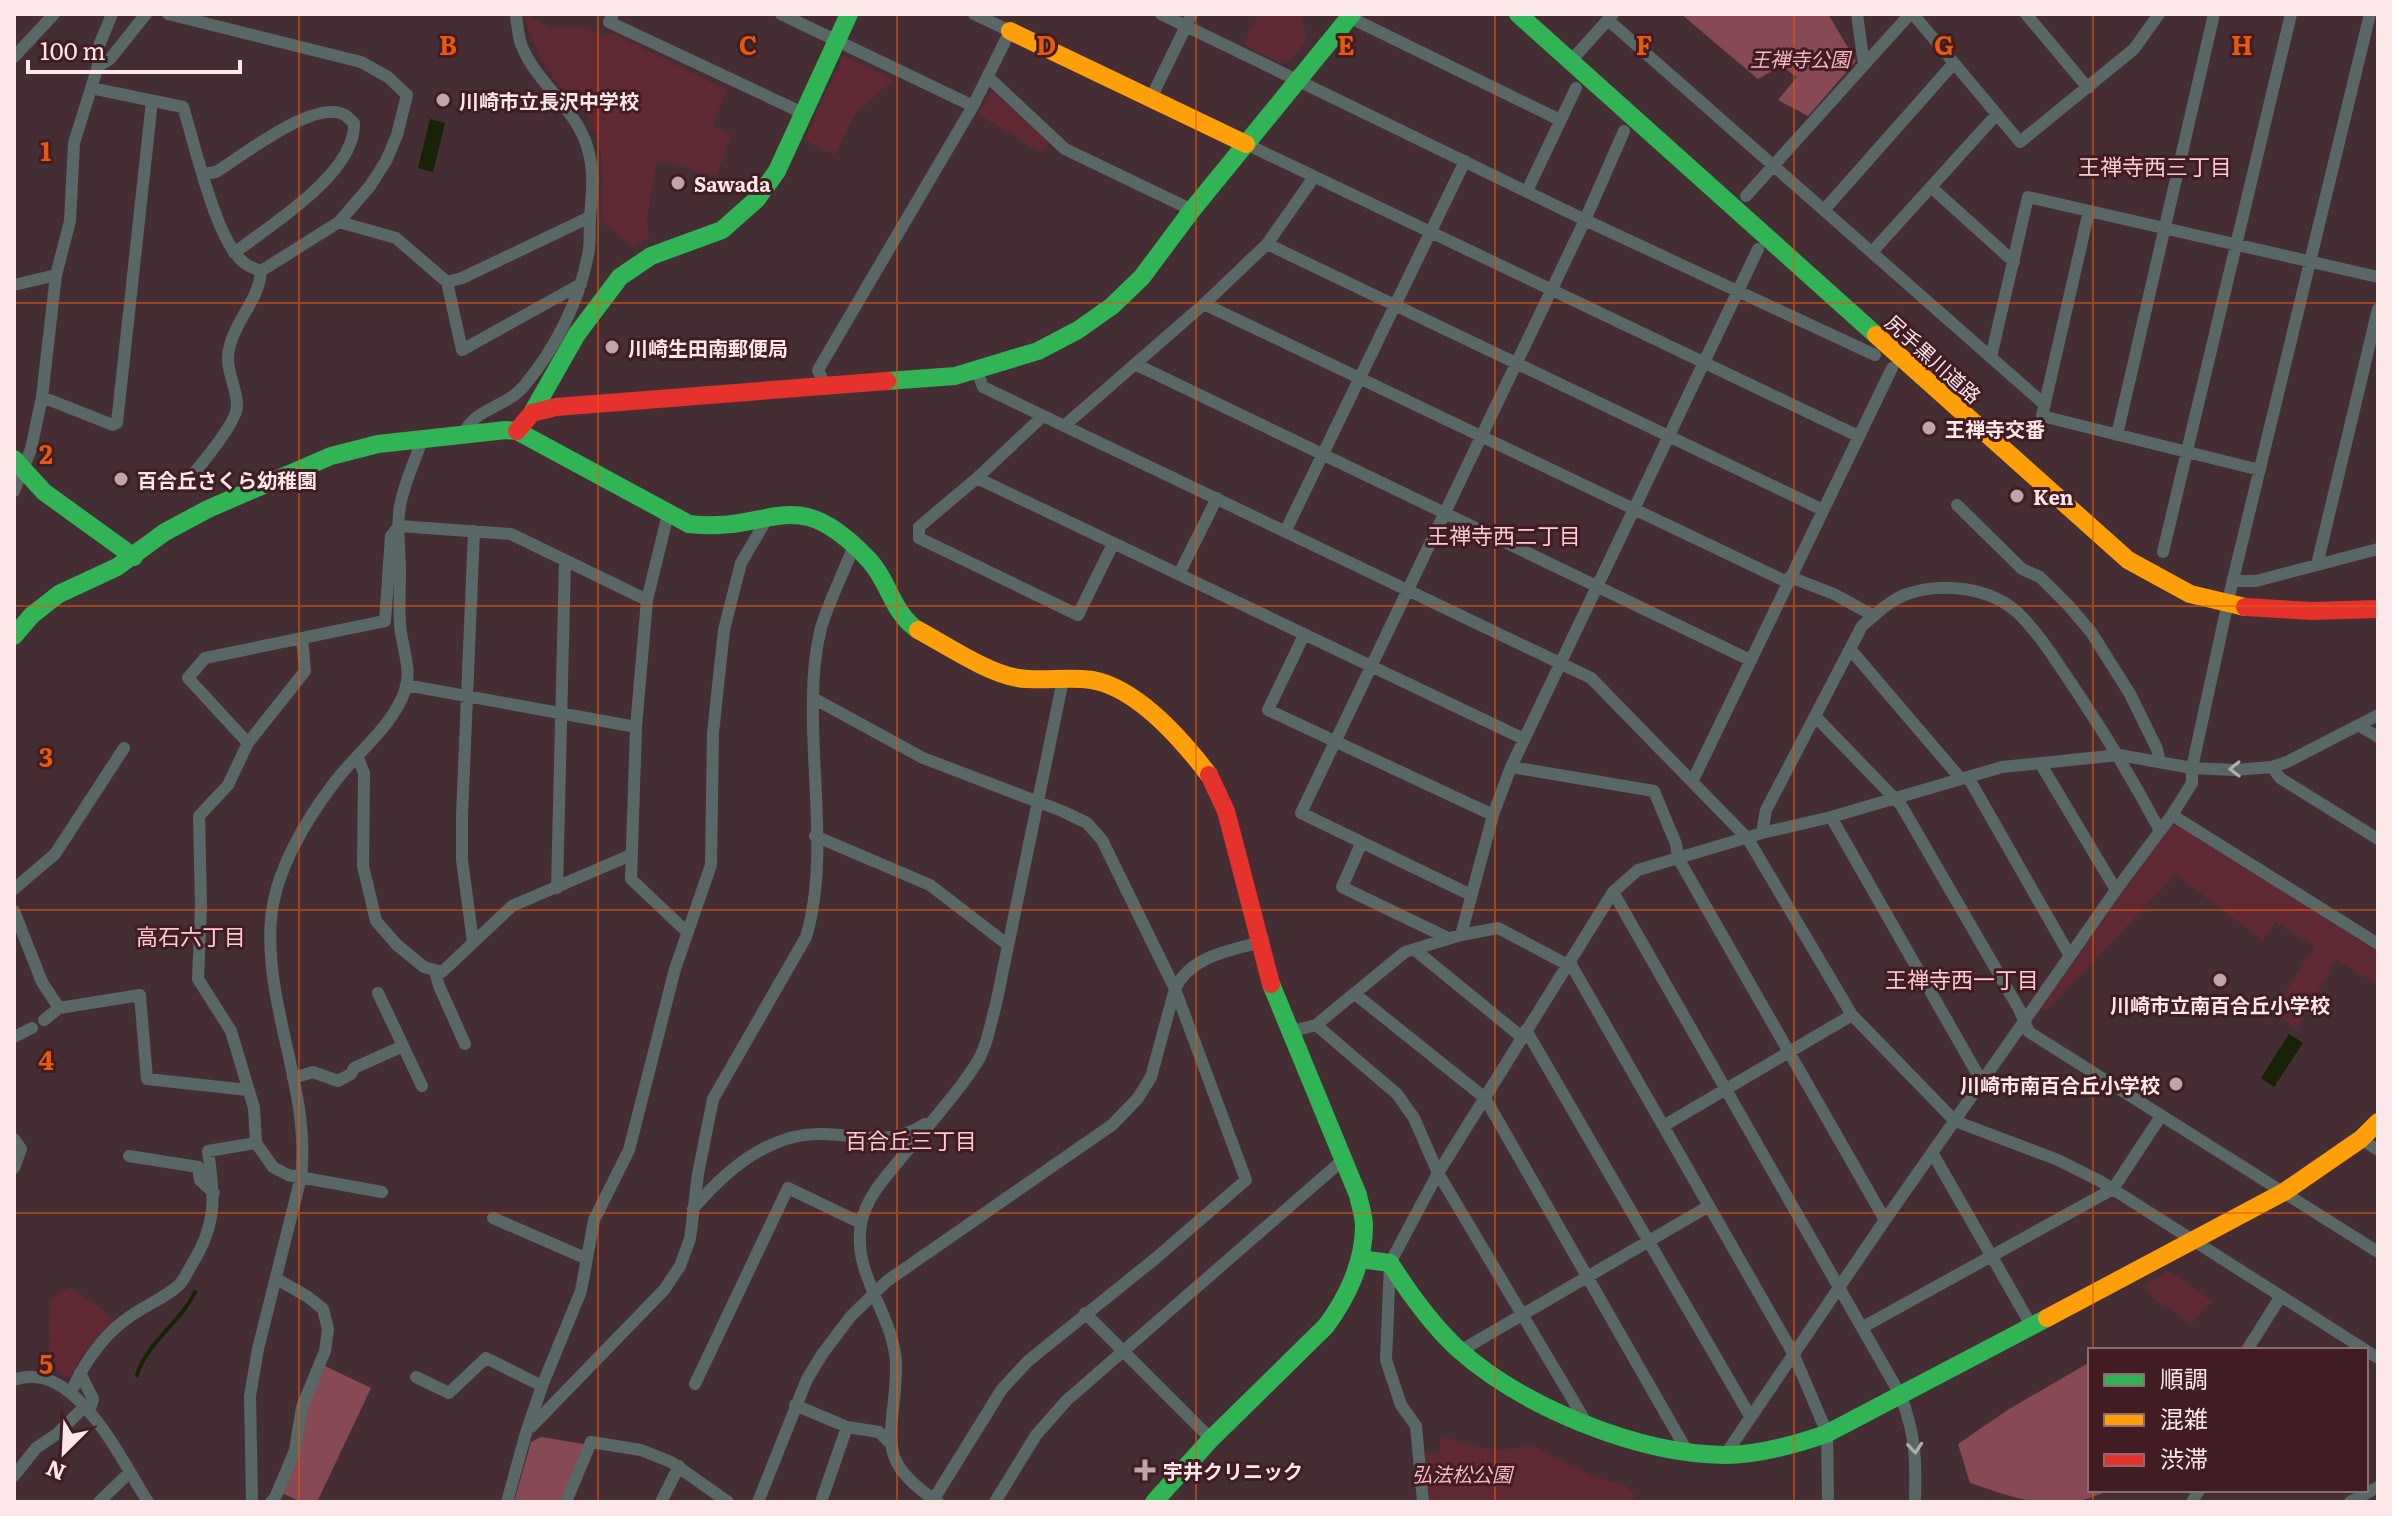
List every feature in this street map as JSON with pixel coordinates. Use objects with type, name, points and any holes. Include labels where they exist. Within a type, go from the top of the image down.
[{"type":"street","points":[[14,57],[54,14]]},
{"type":"street","points":[[14,491],[19,464],[31,449],[42,397],[56,275],[70,221],[74,143],[98,66],[96,53],[112,14]]},
{"type":"street","points":[[98,66],[110,59],[146,14]]},
{"type":"street","points":[[168,14],[361,62],[388,77],[407,95],[403,116],[386,161],[370,186],[339,222],[261,271]]},
{"type":"street","points":[[464,433],[470,419],[507,401],[523,387],[560,333],[581,284],[589,252],[594,173],[586,143],[572,117],[550,90],[522,46],[516,14]]},
{"type":"street","points":[[613,14],[609,22],[803,113]]},
{"type":"street","points":[[781,14],[973,106]]},
{"type":"street","points":[[517,431],[532,413],[547,382],[612,283],[630,267],[661,250],[713,235],[742,216],[770,182],[849,14]]},
{"type":"street","points":[[974,14],[1858,436]]},
{"type":"street","points":[[1161,14],[1189,20],[1299,80],[1585,220],[1875,355]]},
{"type":"street","name":"尻手黒川道路","points":[[1518,14],[2128,560],[2161,581],[2199,597],[2229,603],[2321,612],[2378,609]]},
{"type":"street","points":[[1857,14],[1864,65]]},
{"type":"street","points":[[1746,196],[1912,14],[2020,142],[2134,49],[2159,14]]},
{"type":"street","points":[[2026,14],[2088,88]]},
{"type":"street","points":[[2142,14],[2151,25]]},
{"type":"street","points":[[2117,435],[2214,14]]},
{"type":"street","points":[[2163,552],[2291,14]]},
{"type":"street","points":[[1725,1455],[1839,1286],[2192,783],[2192,768],[2233,581],[2370,14]]},
{"type":"street","points":[[532,413],[556,407],[933,379],[977,371],[1038,351],[1078,330],[1112,306],[1142,277],[1192,210],[1351,16],[1560,120]]},
{"type":"street","points":[[1570,62],[1610,17],[2045,405]]},
{"type":"street","points":[[1151,98],[1189,20]]},
{"type":"street","points":[[826,387],[818,370],[973,106],[1010,31]]},
{"type":"street","points":[[1824,210],[1954,63]]},
{"type":"street","points":[[988,77],[1065,149],[1192,210]]},
{"type":"street","points":[[91,88],[183,107],[223,231],[234,253],[247,266],[261,271]]},
{"type":"street","points":[[1527,191],[1576,88]]},
{"type":"street","points":[[42,397],[113,425],[117,423],[152,101]]},
{"type":"street","points":[[204,174],[216,172],[287,127],[314,114],[330,111],[344,114],[354,123],[354,135],[339,166],[322,185],[234,253]]},
{"type":"street","points":[[1872,252],[1997,114]]},
{"type":"street","points":[[1471,895],[1301,813],[1585,220],[1624,131]]},
{"type":"street","points":[[1286,530],[1465,161]]},
{"type":"street","points":[[1064,426],[1204,304],[1267,244],[1314,177]]},
{"type":"street","points":[[1931,187],[2014,262]]},
{"type":"street","points":[[1991,357],[2028,197],[2378,277]]},
{"type":"street","points":[[2089,211],[2042,416],[2260,470]]},
{"type":"street","points":[[447,282],[462,278],[590,217]]},
{"type":"street","points":[[339,222],[396,238],[447,282],[462,350],[581,284]]},
{"type":"street","points":[[1267,244],[1823,510]]},
{"type":"street","points":[[1461,935],[1493,815],[1511,767],[1758,249]]},
{"type":"street","points":[[189,479],[236,414],[238,404],[227,356],[235,331],[260,285],[261,271]]},
{"type":"street","points":[[14,285],[56,275]]},
{"type":"street","points":[[1204,304],[1635,510],[1789,580],[1834,594],[1874,616]]},
{"type":"street","points":[[2317,565],[2378,309]]},
{"type":"street","points":[[1135,364],[1750,660]]},
{"type":"street","points":[[1693,780],[1892,368]]},
{"type":"street","points":[[977,371],[983,387],[1286,530],[1561,663],[1598,684],[1748,839],[1852,1015],[1955,1121],[2058,1160],[2113,1189],[2362,1348]]},
{"type":"street","points":[[1043,416],[919,527],[919,538],[1078,615],[1113,544]]},
{"type":"street","points":[[14,636],[32,615],[59,594],[134,557],[165,532],[208,509],[331,456],[423,437],[491,430],[517,431],[689,524],[715,527],[783,513],[807,515],[826,523],[871,562],[897,609],[914,628],[996,671],[1017,678],[1091,680],[1112,686],[1134,699],[1187,746],[1213,780],[1226,811],[1272,987],[1358,1195],[1364,1225],[1360,1259],[1342,1305],[1326,1326],[1211,1439],[1154,1502]]},
{"type":"street","points":[[252,1502],[250,1396],[258,1349],[301,1177],[303,1155],[301,1120],[269,952],[275,893],[288,859],[317,810],[335,782],[388,720],[401,700],[406,685],[409,674],[401,632],[400,506],[423,437]]},
{"type":"street","points":[[19,464],[44,492],[134,557]]},
{"type":"street","points":[[977,478],[1524,739]]},
{"type":"street","points":[[1179,574],[1217,498]]},
{"type":"street","points":[[1957,505],[2022,569],[2040,577],[2091,632],[2130,694],[2157,749],[2160,762]]},
{"type":"street","points":[[668,514],[647,600],[636,727],[631,879],[687,932]]},
{"type":"street","points":[[507,1502],[542,1386],[581,1291],[594,1220],[629,1150],[675,969],[711,865],[713,733],[724,630],[741,563],[768,517]]},
{"type":"street","points":[[399,526],[511,534],[647,600]]},
{"type":"street","points":[[248,743],[188,678],[205,658],[385,621],[391,536],[399,526]]},
{"type":"street","points":[[473,942],[462,860],[474,531]]},
{"type":"street","points":[[526,1433],[664,1290],[680,1266],[690,1239],[713,1099],[806,937],[813,913],[813,698],[821,627],[853,548]]},
{"type":"street","points":[[2233,581],[2247,583],[2378,549]]},
{"type":"street","points":[[557,888],[565,560]]},
{"type":"street","points":[[1762,833],[1766,810],[1862,626],[1905,594],[1937,588],[1972,590],[1999,600],[2018,613],[2058,664],[2119,755],[2159,829]]},
{"type":"street","points":[[1304,635],[1268,710],[1493,815]]},
{"type":"street","points":[[302,638],[305,671],[248,743],[228,785],[199,816],[201,907],[198,979],[231,1031],[254,1108],[256,1143],[273,1167],[288,1175],[382,1192]]},
{"type":"street","points":[[1850,649],[1965,778],[2070,956]]},
{"type":"street","points":[[889,1442],[895,1378],[894,1350],[887,1322],[860,1254],[861,1223],[873,1193],[977,1064],[996,1004],[1063,680]]},
{"type":"street","points":[[406,685],[636,727]]},
{"type":"street","points":[[795,1405],[847,1427],[879,1432],[889,1442],[897,1464],[908,1480],[934,1501],[1002,1389],[1028,1361],[1156,1258],[1246,1180],[1175,989],[1102,840],[1087,823],[923,758],[813,698]]},
{"type":"street","points":[[1423,1502],[1416,1426],[1401,1405],[1386,1360],[1390,1263],[1438,1173],[1567,962],[1613,892],[1638,870],[2002,767],[2119,755],[2192,768],[2234,770],[2272,767],[2378,715]]},
{"type":"street","points":[[1815,716],[1909,819],[2029,1032],[2378,1252]]},
{"type":"street","points":[[2360,726],[2378,737]]},
{"type":"street","points":[[14,889],[55,854],[124,748]]},
{"type":"street","points":[[358,758],[364,773],[363,866],[376,921],[397,945],[424,967],[435,971],[442,972],[512,906],[631,855]]},
{"type":"street","points":[[2040,763],[2116,890]]},
{"type":"street","points":[[1511,767],[1654,791],[1676,844],[1678,858],[1885,1220]]},
{"type":"street","points":[[2272,767],[2280,778],[2378,839]]},
{"type":"street","points":[[2172,815],[2378,944]]},
{"type":"street","points":[[1831,817],[1982,1082]]},
{"type":"street","points":[[815,836],[930,885],[1008,945]]},
{"type":"street","points":[[1361,844],[1342,887],[1448,938]]},
{"type":"street","points":[[1613,892],[1901,1396],[1913,1427],[1915,1502]]},
{"type":"street","points":[[14,911],[42,982],[59,1008]]},
{"type":"street","points":[[1289,1032],[1316,1025],[1405,952],[1448,938],[1498,928],[1567,962],[1665,1125],[1793,1353],[1827,1433],[1828,1502]]},
{"type":"street","points":[[758,1502],[795,1405],[823,1353],[851,1316],[873,1292],[1112,1125],[1138,1098],[1151,1077],[1181,976],[1198,961],[1261,942]]},
{"type":"street","points":[[1415,950],[1524,1034],[1750,1416]]},
{"type":"street","points":[[435,971],[465,1044]]},
{"type":"street","points":[[378,993],[422,1086]]},
{"type":"street","points":[[1355,994],[1485,1098],[1687,1451]]},
{"type":"street","points":[[44,1020],[59,1008],[140,995],[147,1079],[248,1090]]},
{"type":"street","points":[[1665,1125],[1852,1015]]},
{"type":"street","points":[[1316,1025],[1397,1094],[1414,1118],[1438,1173],[1587,1422]]},
{"type":"street","points":[[14,1037],[32,1028]]},
{"type":"street","points":[[293,1078],[313,1072],[338,1081],[351,1074],[354,1068],[403,1046]]},
{"type":"street","points":[[1863,1327],[2113,1189],[2161,1116]]},
{"type":"street","points":[[693,1209],[710,1189],[733,1170],[776,1142],[820,1133],[896,1138],[932,1120]]},
{"type":"street","points":[[1360,1259],[1390,1263],[1421,1311],[1460,1351],[1500,1382],[1545,1407],[1650,1444],[1725,1455],[1767,1451],[1827,1433],[1901,1396],[2284,1192],[2361,1139],[2378,1122]]},
{"type":"street","points":[[14,1139],[21,1149],[14,1168]]},
{"type":"street","points":[[2361,1139],[2378,1150]]},
{"type":"street","points":[[71,1392],[88,1358],[114,1327],[180,1284],[210,1229],[214,1193],[208,1151],[256,1143]]},
{"type":"street","points":[[1933,1154],[2031,1325]]},
{"type":"street","points":[[129,1156],[198,1167],[200,1180],[214,1193]]},
{"type":"street","points":[[995,1502],[1036,1435],[1067,1400],[1344,1159]]},
{"type":"street","points":[[695,1384],[788,1188],[861,1223]]},
{"type":"street","points":[[1460,1351],[1709,1206]]},
{"type":"street","points":[[493,1218],[585,1258]]},
{"type":"street","points":[[271,1502],[295,1450],[302,1407],[325,1351],[328,1329],[323,1309],[277,1279]]},
{"type":"street","points":[[2248,1348],[2281,1296]]},
{"type":"street","points":[[1085,1313],[1211,1439]]},
{"type":"street","points":[[416,1377],[449,1393],[486,1358],[542,1386]]},
{"type":"street","points":[[14,1476],[36,1448],[57,1434],[93,1399],[80,1373]]},
{"type":"street","points":[[14,1380],[29,1374],[71,1392],[87,1408],[148,1502]]},
{"type":"street","points":[[821,1502],[847,1427]]},
{"type":"street","points":[[566,1502],[591,1442],[641,1450],[679,1466],[728,1502]]},
{"type":"street","points":[[661,1502],[679,1466]]},
{"type":"street","points":[[99,1502],[129,1473]]},
{"type":"green space","points":[[526,14],[550,28],[583,28],[604,36],[612,33],[727,90],[712,126],[731,135],[716,176],[657,160],[647,219],[649,237],[631,246],[601,221],[603,178],[597,137],[584,111],[557,83],[544,64],[524,16]]},
{"type":"green space","points":[[1252,14],[1300,14],[1307,40],[1290,60],[1280,63],[1244,45],[1257,17]]},
{"type":"green space","name":"王禅寺公園","points":[[1681,14],[1828,14],[1856,61],[1808,116],[1778,100],[1797,77],[1781,66],[1758,79]]},
{"type":"green space","points":[[843,56],[894,79],[855,114],[835,155],[804,140]]},
{"type":"green space","points":[[992,91],[1050,142],[1041,153],[978,114]]},
{"type":"green space","points":[[2171,825],[2180,826],[2378,952],[2378,985],[2336,959],[2297,1028],[2272,1013],[2315,946],[2276,922],[2262,940],[2176,874],[2045,1012],[2041,1008]]},
{"type":"green space","points":[[2169,1271],[2212,1301],[2191,1323],[2150,1295],[2145,1284]]},
{"type":"green space","points":[[70,1287],[114,1319],[83,1354],[70,1378],[48,1367],[51,1299]]},
{"type":"green space","points":[[2088,1363],[2088,1492],[2105,1492],[2080,1501],[2048,1503],[2021,1499],[1970,1483],[1958,1444],[2009,1409]]},
{"type":"green space","points":[[325,1366],[371,1388],[317,1502],[301,1502],[282,1493],[308,1405]]},
{"type":"green space","name":"弘法松公園","points":[[1441,1436],[1471,1446],[1500,1450],[1533,1446],[1594,1476],[1628,1487],[1638,1502],[1428,1502],[1425,1453],[1439,1455]]},
{"type":"green space","points":[[541,1437],[584,1444],[560,1502],[514,1502],[531,1442]]},
{"type":"shaded area","points":[[430,119],[445,123],[433,172],[418,168]]},
{"type":"shaded area","points":[[2289,1034],[2303,1043],[2274,1087],[2261,1078]]},
{"type":"waterway","points":[[137,1375],[148,1352],[195,1292]]},
{"type":"traffic: fast","points":[[532,413],[577,334],[620,277],[651,256],[722,230],[757,199],[777,171],[849,14]]},
{"type":"traffic: fast","points":[[887,381],[955,376],[1038,351],[1078,330],[1112,306],[1142,277],[1192,210],[1352,14]]},
{"type":"traffic: fast","points":[[1518,14],[1876,335]]},
{"type":"traffic: fast","points":[[14,636],[32,615],[59,594],[117,567],[165,532],[208,509],[331,456],[378,444],[506,430],[517,431],[689,524],[718,525],[782,515],[821,522],[843,536],[869,560],[902,615],[918,630]]},
{"type":"traffic: fast","points":[[14,459],[44,492],[134,557]]},
{"type":"traffic: fast","points":[[1154,1502],[1211,1439],[1326,1326],[1347,1292],[1361,1253],[1364,1222],[1358,1195],[1271,984]]},
{"type":"traffic: fast","points":[[1360,1259],[1390,1263],[1421,1308],[1448,1339],[1515,1390],[1548,1408],[1619,1436],[1691,1453],[1751,1453],[1826,1434],[2047,1318]]},
{"type":"traffic: slow","points":[[1010,31],[1246,144]]},
{"type":"traffic: slow","points":[[1876,335],[2128,560],[2190,594],[2245,607]]},
{"type":"traffic: slow","points":[[918,630],[980,665],[1006,675],[1027,679],[1092,680],[1126,693],[1158,718],[1209,775]]},
{"type":"traffic: slow","points":[[2047,1318],[2284,1192],[2361,1139],[2378,1122]]},
{"type":"traffic: jam","points":[[517,431],[532,413],[556,407],[887,381]]},
{"type":"traffic: jam","points":[[2245,607],[2312,611],[2378,609]]},
{"type":"traffic: jam","points":[[1209,775],[1226,811],[1271,984]]},
{"type":"place","name":"川崎市立長沢中学校","points":[[443,100]]},
{"type":"place","name":"Sawada","points":[[678,183]]},
{"type":"place","name":"川崎生田南郵便局","points":[[612,347]]},
{"type":"place","name":"王禅寺交番","points":[[1929,428]]},
{"type":"place","name":"百合丘さくら幼稚園","points":[[121,479]]},
{"type":"place","name":"Ken","points":[[2017,496]]},
{"type":"place","name":"川崎市立南百合丘小学校","points":[[2220,980]]},
{"type":"place","name":"川崎市南百合丘小学校","points":[[2176,1084]]},
{"type":"place","name":"宇井クリニック","points":[[1145,1470]]},
{"type":"district","name":"王禅寺西三丁目","points":[[2155,165]]},
{"type":"district","name":"王禅寺西二丁目","points":[[1504,534]]},
{"type":"district","name":"高石六丁目","points":[[191,935]]},
{"type":"district","name":"王禅寺西一丁目","points":[[1962,978]]},
{"type":"district","name":"百合丘三丁目","points":[[911,1139]]}]
